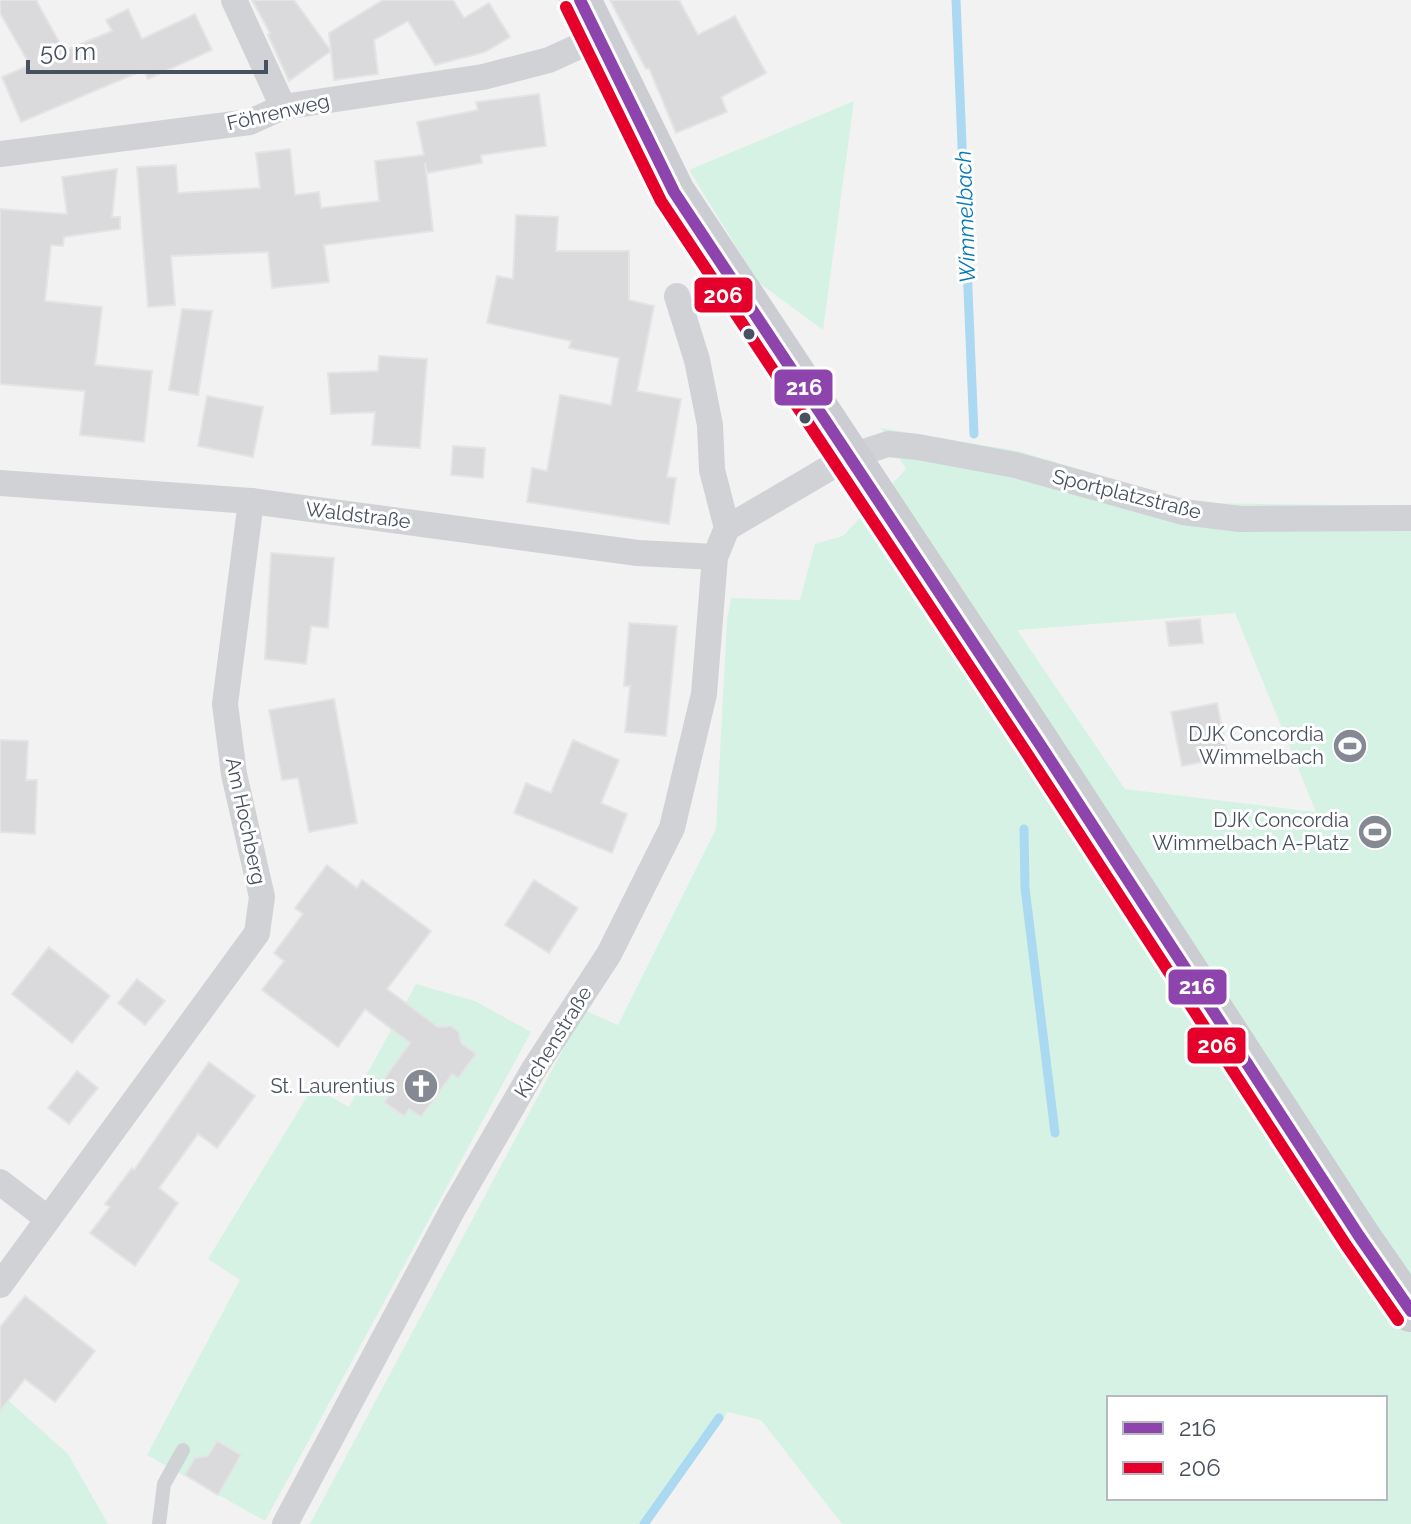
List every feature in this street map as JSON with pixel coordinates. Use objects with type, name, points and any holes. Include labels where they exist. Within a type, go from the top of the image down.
[{"type":"main road","points":[[580,0],[674,192],[1039,743],[1350,1223],[1411,1311]]},
{"type":"street","points":[[234,0],[283,107]]},
{"type":"street","name":"Föhrenweg","points":[[0,154],[250,122],[283,107],[483,77],[549,60],[597,38]]},
{"type":"street","points":[[677,296],[697,360],[710,425],[712,470],[727,528],[848,457]]},
{"type":"street","name":"Sportplatzstraße","points":[[848,457],[888,444],[918,447],[1015,465],[1183,512],[1240,519],[1411,518]]},
{"type":"street","name":"Waldstraße","points":[[0,483],[251,501],[638,553],[715,557]]},
{"type":"street","name":"Am Hochberg","points":[[0,1285],[257,933],[262,897],[234,774],[225,704],[251,501]]},
{"type":"street","name":"Kirchenstraße","points":[[285,1524],[453,1209],[534,1069],[609,954],[672,828],[704,694],[715,557],[727,528]]},
{"type":"street","points":[[0,1182],[48,1219]]},
{"type":"lane","points":[[159,1524],[164,1484],[183,1450]]},
{"type":"green space","points":[[854,101],[823,330],[758,282],[689,170]]},
{"type":"green space","points":[[881,428],[1018,451],[1195,503],[1411,506],[1411,1524],[842,1524],[761,1420],[728,1412],[650,1524],[310,1524],[584,1010],[618,1025],[716,829],[727,620],[731,598],[800,600],[815,544],[843,536],[906,469]],"holes":[[[1235,613],[1316,812],[1125,789],[1017,630]]]},
{"type":"green space","points":[[416,984],[475,1001],[531,1032],[265,1521],[147,1455],[240,1280],[208,1259],[313,1087],[349,1107]]},
{"type":"green space","points":[[0,1393],[68,1454],[108,1524],[0,1524]]},
{"type":"building","points":[[0,0],[36,0],[64,51],[112,31],[106,20],[128,9],[142,39],[195,14],[212,50],[148,79],[144,70],[21,122],[2,77],[30,65],[0,13]]},
{"type":"building","points":[[252,0],[294,0],[331,51],[289,81],[268,35],[270,33]]},
{"type":"building","points":[[383,0],[453,0],[464,18],[489,3],[510,37],[485,52],[435,65],[408,21],[374,40],[378,74],[334,80],[329,33]]},
{"type":"building","points":[[610,0],[679,0],[698,35],[735,16],[766,73],[721,97],[727,112],[676,133],[649,68],[646,69]]},
{"type":"building","points":[[539,94],[546,146],[481,155],[482,163],[427,173],[425,163],[433,231],[324,245],[329,282],[272,288],[268,252],[171,256],[175,305],[148,307],[137,167],[176,165],[178,193],[260,188],[256,153],[290,149],[295,195],[319,192],[321,208],[379,201],[375,161],[424,155],[417,122],[478,110],[476,102]]},
{"type":"building","points":[[117,169],[112,217],[120,217],[120,229],[64,237],[63,246],[51,245],[45,301],[102,307],[95,365],[152,371],[144,442],[80,435],[85,391],[0,384],[0,209],[67,214],[62,177]]},
{"type":"building","points":[[516,215],[558,217],[556,251],[629,251],[629,300],[654,306],[637,391],[681,399],[667,477],[676,478],[669,524],[527,502],[532,468],[547,471],[560,395],[611,405],[619,358],[569,348],[571,341],[487,323],[497,276],[513,279]]},
{"type":"building","points":[[182,309],[212,311],[198,395],[169,390]]},
{"type":"building","points":[[379,356],[427,359],[420,448],[372,445],[375,412],[331,414],[328,373],[378,371]]},
{"type":"building","points":[[207,396],[263,407],[253,457],[198,446]]},
{"type":"building","points":[[453,446],[485,448],[483,478],[451,475]]},
{"type":"building","points":[[271,553],[334,558],[328,628],[311,626],[306,664],[265,659]]},
{"type":"building","points":[[1200,619],[1203,643],[1169,646],[1166,622]]},
{"type":"building","points":[[629,623],[677,626],[666,736],[625,732],[630,686],[624,686]]},
{"type":"building","points":[[334,699],[357,823],[309,832],[298,778],[282,780],[269,710]]},
{"type":"building","points":[[1217,703],[1228,757],[1182,766],[1171,712]]},
{"type":"building","points":[[0,740],[28,741],[26,780],[37,780],[35,834],[0,832]]},
{"type":"building","points":[[573,740],[619,760],[601,803],[627,814],[612,853],[514,813],[526,783],[551,793]]},
{"type":"building","points":[[327,865],[357,888],[362,880],[431,931],[387,989],[438,1027],[451,1026],[459,1032],[461,1043],[476,1054],[458,1078],[452,1074],[421,1117],[409,1109],[404,1116],[384,1102],[390,1095],[379,1086],[410,1043],[365,1009],[338,1047],[262,990],[284,961],[274,953],[303,914],[295,908]]},
{"type":"building","points":[[534,880],[578,908],[549,953],[505,925]]},
{"type":"building","points":[[49,947],[110,996],[72,1043],[12,994]]},
{"type":"building","points":[[137,979],[165,1001],[145,1025],[118,1003]]},
{"type":"building","points":[[209,1062],[255,1096],[217,1148],[198,1134],[159,1188],[178,1203],[135,1266],[90,1233],[110,1207],[105,1204],[132,1168],[134,1170]]},
{"type":"building","points":[[77,1071],[98,1088],[69,1124],[48,1108]]},
{"type":"building","points":[[25,1296],[95,1351],[55,1402],[25,1379],[0,1411],[0,1327]]},
{"type":"building","points":[[217,1441],[241,1455],[218,1495],[185,1475],[195,1458],[208,1456]]},
{"type":"waterway","name":"Wimmelbach","points":[[956,0],[974,434]]},
{"type":"waterway","points":[[1024,829],[1025,888],[1055,1133]]},
{"type":"waterway","points":[[644,1524],[719,1418]]},
{"type":"transit line","name":"216","points":[[580,0],[674,192],[1411,1311]]},
{"type":"transit line","name":"206","points":[[566,7],[661,201],[1398,1320]]},
{"type":"place","name":"DJK Concordia Wimmelbach","points":[[1350,746]]},
{"type":"place","name":"DJK Concordia Wimmelbach A-Platz","points":[[1375,832]]},
{"type":"place","name":"St. Laurentius","points":[[421,1086]]}]
